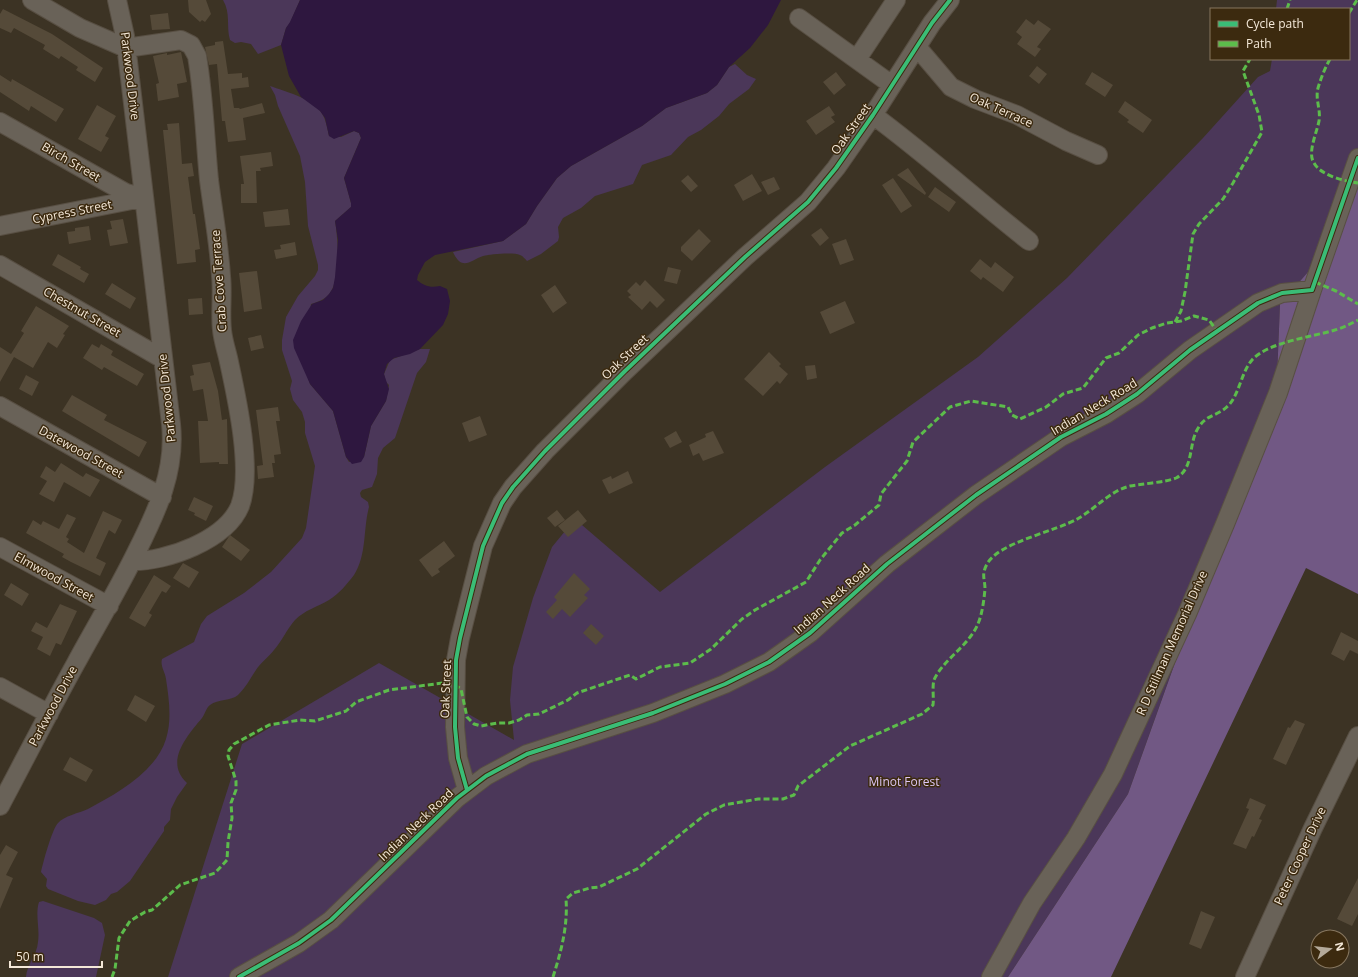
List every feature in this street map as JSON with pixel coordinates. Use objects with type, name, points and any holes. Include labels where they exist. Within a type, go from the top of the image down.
[{"type":"street","points":[[32,0],[80,28],[126,48]]},
{"type":"street","name":"Parkwood Drive","points":[[0,806],[132,561],[162,497],[170,467],[172,441],[163,360],[126,48],[117,0]]},
{"type":"street","points":[[858,59],[896,0]]},
{"type":"street","name":"Oak Street","points":[[467,790],[458,758],[455,732],[456,660],[483,546],[502,503],[513,487],[545,451],[625,371],[745,257],[808,202],[836,168],[873,115],[916,47],[950,0]]},
{"type":"street","points":[[799,18],[858,59],[892,86]]},
{"type":"street","name":"Crab Cove Terrace","points":[[126,48],[181,40],[191,45],[197,56],[211,195],[220,262],[222,329],[244,453],[243,495],[238,510],[212,536],[198,544],[162,559],[132,561]]},
{"type":"street","name":"Oak Terrace","points":[[916,47],[942,79],[957,90],[974,100],[1017,116],[1071,144],[1098,155]]},
{"type":"street","points":[[873,115],[910,143],[963,189],[1029,241]]},
{"type":"street","name":"Birch Street","points":[[0,122],[126,193],[144,198]]},
{"type":"street","points":[[1312,290],[1358,158]]},
{"type":"street","name":"Cypress Street","points":[[0,226],[144,198]]},
{"type":"street","name":"Chestnut Street","points":[[0,265],[163,360]]},
{"type":"street","name":"Indian Neck Road","points":[[239,977],[304,940],[331,920],[426,827],[467,790],[496,770],[527,754],[660,710],[725,684],[769,662],[810,633],[891,560],[976,495],[1062,437],[1106,414],[1137,394],[1190,350],[1258,303],[1282,293],[1312,290]]},
{"type":"street","name":"R D Stillman Memorial Drive","points":[[991,977],[1032,903],[1076,838],[1113,774],[1187,614],[1225,524],[1278,393],[1312,290]]},
{"type":"street","name":"Datewood Street","points":[[0,406],[162,497]]},
{"type":"street","name":"Elmwood Street","points":[[0,547],[109,606]]},
{"type":"street","points":[[0,687],[49,714]]},
{"type":"street","name":"Peter Cooper Drive","points":[[1245,977],[1313,828],[1358,736]]},
{"type":"green space","points":[[223,0],[300,0],[290,23],[286,28],[281,45],[258,54],[251,44],[241,42],[235,43],[230,40],[228,15]]},
{"type":"green space","name":"Minot Forest","points":[[1277,0],[1358,0],[1358,166],[1329,248],[1280,304],[1277,377],[1128,794],[1008,977],[168,977],[242,744],[379,663],[514,740],[510,700],[513,667],[533,598],[552,547],[575,519],[660,592],[825,467],[978,357],[1067,278],[1203,138],[1258,77],[1270,71],[1272,60],[1350,60],[1350,8],[1276,8]]},
{"type":"green space","points":[[735,64],[747,75],[756,79],[749,89],[729,104],[719,116],[701,130],[688,137],[671,155],[642,165],[633,184],[595,196],[581,208],[563,218],[558,227],[558,241],[541,254],[527,261],[521,255],[517,254],[486,255],[467,263],[460,262],[456,258],[453,252],[503,241],[526,224],[557,178],[571,166],[642,126],[666,108],[707,93],[717,85],[729,67]]},
{"type":"green space","points":[[270,86],[311,102],[321,112],[329,136],[341,137],[354,131],[359,133],[361,138],[344,178],[351,207],[335,221],[338,247],[336,278],[330,293],[322,300],[311,304],[304,366],[310,384],[333,411],[346,457],[349,462],[364,457],[371,426],[386,401],[389,385],[385,381],[384,374],[390,360],[420,349],[430,349],[426,362],[417,373],[395,438],[383,448],[378,458],[377,474],[372,487],[362,490],[360,493],[361,497],[368,502],[369,507],[363,550],[354,575],[343,589],[333,598],[307,611],[295,620],[272,653],[258,667],[246,686],[238,695],[213,703],[209,706],[180,749],[178,767],[180,775],[187,783],[171,809],[170,820],[164,827],[164,831],[130,881],[117,892],[111,894],[106,900],[95,905],[78,901],[48,889],[46,886],[47,879],[41,872],[48,846],[56,826],[64,818],[88,809],[122,789],[134,781],[154,762],[166,739],[169,724],[168,694],[162,659],[194,642],[201,624],[207,616],[244,593],[271,572],[302,538],[306,528],[315,466],[305,433],[305,422],[302,412],[293,400],[290,389],[292,381],[282,350],[282,340],[286,317],[298,296],[315,276],[318,270],[318,265],[308,226],[305,182],[300,156]]},
{"type":"green space","points":[[43,901],[94,918],[102,923],[105,935],[96,977],[26,977],[28,968],[37,947],[38,907],[39,902]]},
{"type":"shaded area","points":[[300,0],[781,0],[768,25],[750,48],[729,67],[717,85],[707,93],[666,108],[642,126],[571,166],[557,178],[526,224],[503,241],[435,255],[425,262],[417,280],[427,286],[440,286],[447,289],[450,301],[448,314],[443,325],[420,349],[410,354],[394,358],[387,364],[384,374],[389,389],[386,401],[371,426],[364,457],[361,462],[352,464],[346,457],[333,411],[310,384],[294,348],[293,340],[301,321],[312,304],[323,300],[333,288],[338,240],[335,221],[351,207],[344,178],[361,138],[359,133],[354,131],[334,139],[329,136],[325,118],[320,111],[301,97],[289,76],[281,45],[286,28]]},
{"type":"shaded area","points":[[1358,166],[1358,594],[1306,568],[1111,977],[1008,977],[1128,794],[1277,378],[1280,304],[1329,248]]},
{"type":"building","points":[[188,0],[206,0],[211,14],[205,22],[202,20],[200,22],[189,12]]},
{"type":"building","points":[[3,9],[52,34],[103,68],[95,82],[76,70],[78,67],[61,56],[59,59],[43,49],[45,45],[14,28],[11,33],[0,28],[0,14]]},
{"type":"building","points":[[168,13],[170,29],[152,30],[150,15]]},
{"type":"building","points":[[1026,19],[1034,25],[1038,20],[1051,29],[1037,47],[1041,49],[1035,57],[1017,44],[1022,37],[1016,32]]},
{"type":"building","points":[[223,41],[228,74],[242,73],[242,78],[248,77],[249,87],[231,89],[234,108],[240,109],[262,103],[265,113],[243,118],[246,140],[228,142],[225,121],[222,121],[217,64],[209,65],[205,47],[215,45],[215,42]]},
{"type":"building","points":[[181,52],[187,82],[177,84],[179,97],[158,101],[156,84],[159,83],[153,56]]},
{"type":"building","points":[[1037,66],[1047,74],[1039,84],[1029,76]]},
{"type":"building","points":[[836,72],[846,85],[834,95],[823,82]]},
{"type":"building","points":[[1092,72],[1113,85],[1105,97],[1085,84]]},
{"type":"building","points":[[0,75],[11,82],[12,79],[64,109],[56,122],[31,106],[29,111],[0,92]]},
{"type":"building","points":[[1125,101],[1152,120],[1143,133],[1127,122],[1129,120],[1118,112]]},
{"type":"building","points":[[97,105],[116,116],[105,136],[109,138],[101,152],[78,139]]},
{"type":"building","points":[[829,106],[835,115],[831,117],[835,122],[816,135],[806,121]]},
{"type":"building","points":[[179,123],[182,164],[192,163],[194,176],[188,177],[200,249],[195,250],[196,262],[177,264],[163,130],[168,130],[167,124]]},
{"type":"building","points":[[271,152],[273,166],[260,168],[261,171],[256,171],[257,203],[241,203],[241,184],[244,184],[240,156]]},
{"type":"building","points":[[908,168],[926,193],[925,195],[897,175]]},
{"type":"building","points":[[752,174],[762,191],[743,201],[734,185]]},
{"type":"building","points":[[688,175],[698,186],[691,192],[681,181]]},
{"type":"building","points":[[774,177],[780,189],[768,195],[761,182]]},
{"type":"building","points":[[893,178],[912,206],[901,213],[882,185]]},
{"type":"building","points":[[935,187],[956,202],[949,212],[928,197]]},
{"type":"building","points":[[288,209],[290,225],[265,227],[263,212]]},
{"type":"building","points":[[123,219],[128,243],[110,246],[107,230],[112,229],[110,221]]},
{"type":"building","points":[[89,226],[91,240],[69,244],[67,232],[75,231],[75,228]]},
{"type":"building","points":[[821,228],[829,238],[820,246],[811,235]]},
{"type":"building","points":[[699,229],[711,241],[692,261],[681,251],[681,247]]},
{"type":"building","points":[[846,239],[854,260],[840,265],[832,244]]},
{"type":"building","points":[[295,242],[297,255],[276,259],[274,250],[281,249],[280,245]]},
{"type":"building","points":[[58,254],[81,267],[80,269],[89,274],[84,283],[52,265]]},
{"type":"building","points":[[980,259],[991,268],[995,262],[1014,277],[1003,292],[983,277],[981,280],[970,271]]},
{"type":"building","points":[[668,267],[681,270],[677,284],[664,281]]},
{"type":"building","points":[[257,271],[262,309],[244,312],[239,273]]},
{"type":"building","points":[[645,280],[665,300],[657,308],[650,301],[642,310],[628,297],[631,295],[627,291],[636,282],[640,286]]},
{"type":"building","points":[[112,283],[136,298],[130,309],[105,294]]},
{"type":"building","points":[[555,285],[567,303],[553,313],[541,295]]},
{"type":"building","points":[[202,298],[203,314],[189,315],[188,299]]},
{"type":"building","points":[[845,301],[855,323],[830,334],[820,312]]},
{"type":"building","points":[[36,306],[69,326],[63,334],[65,335],[57,348],[48,342],[33,368],[14,357],[0,382],[0,347],[11,354],[24,333],[21,331]]},
{"type":"building","points":[[261,335],[264,348],[251,351],[248,338]]},
{"type":"building","points":[[92,344],[99,348],[101,344],[113,351],[111,355],[144,374],[137,386],[104,367],[102,370],[83,358]]},
{"type":"building","points":[[769,352],[781,364],[779,366],[788,374],[780,384],[777,381],[763,396],[744,379]]},
{"type":"building","points":[[210,362],[218,391],[222,420],[227,419],[228,464],[219,464],[219,462],[200,463],[198,421],[208,421],[203,389],[193,391],[190,376],[194,375],[192,365]]},
{"type":"building","points":[[815,365],[817,378],[807,380],[805,366]]},
{"type":"building","points":[[26,375],[39,382],[32,396],[19,389]]},
{"type":"building","points":[[72,395],[107,415],[104,420],[147,442],[139,457],[62,411]]},
{"type":"building","points":[[278,407],[280,421],[276,421],[281,454],[274,455],[275,463],[272,463],[274,477],[258,479],[257,466],[263,465],[256,410]]},
{"type":"building","points":[[480,416],[487,435],[469,442],[462,423]]},
{"type":"building","points":[[676,431],[682,442],[670,448],[664,438]]},
{"type":"building","points":[[713,431],[724,453],[703,461],[699,453],[693,456],[689,445],[706,437],[705,434]]},
{"type":"building","points":[[61,463],[83,477],[86,473],[100,480],[90,497],[64,482],[54,502],[39,494],[47,481],[40,477],[46,466],[55,472]]},
{"type":"building","points":[[628,471],[633,483],[609,494],[602,480],[611,476],[612,479]]},
{"type":"building","points":[[194,497],[213,506],[206,521],[188,510]]},
{"type":"building","points":[[557,510],[565,520],[555,527],[547,518]]},
{"type":"building","points":[[578,510],[587,521],[568,537],[558,526]]},
{"type":"building","points":[[103,511],[122,520],[115,534],[109,530],[96,558],[106,563],[100,576],[62,557],[64,554],[26,533],[33,520],[41,525],[43,521],[59,529],[67,514],[76,518],[66,537],[69,539],[67,542],[84,553]]},
{"type":"building","points":[[230,535],[250,550],[241,561],[222,547]]},
{"type":"building","points":[[444,541],[455,556],[438,569],[440,572],[432,577],[419,560]]},
{"type":"building","points":[[183,563],[199,572],[189,588],[173,578]]},
{"type":"building","points":[[574,573],[590,589],[584,595],[588,598],[570,617],[562,609],[553,619],[546,612],[557,600],[554,597]]},
{"type":"building","points":[[154,575],[171,586],[166,593],[162,591],[149,613],[152,615],[145,627],[129,618]]},
{"type":"building","points":[[11,583],[29,594],[22,606],[4,595]]},
{"type":"building","points":[[60,604],[77,611],[61,645],[56,643],[50,656],[37,649],[43,637],[31,631],[36,622],[47,628]]},
{"type":"building","points":[[591,624],[604,636],[596,645],[583,633]]},
{"type":"building","points":[[1341,632],[1358,641],[1358,654],[1350,650],[1344,661],[1331,654]]},
{"type":"building","points":[[135,695],[155,706],[146,722],[127,710]]},
{"type":"building","points":[[1295,720],[1305,724],[1286,765],[1273,759],[1288,727],[1290,728]]},
{"type":"building","points":[[70,757],[93,770],[86,782],[63,770]]},
{"type":"building","points":[[1250,798],[1266,805],[1259,819],[1262,820],[1254,837],[1252,836],[1246,849],[1233,844],[1249,809],[1246,808]]},
{"type":"building","points":[[6,845],[18,852],[6,875],[13,878],[0,909],[0,855]]},
{"type":"building","points":[[1358,878],[1358,914],[1352,926],[1337,919]]},
{"type":"building","points":[[1201,911],[1215,917],[1201,949],[1189,944]]},
{"type":"marked path","points":[[1287,8],[1290,0]]},
{"type":"marked path","points":[[1350,11],[1357,0]]},
{"type":"marked path","points":[[1175,322],[1181,311],[1185,292],[1193,234],[1199,224],[1223,199],[1262,132],[1259,115],[1243,71],[1249,60]]},
{"type":"marked path","points":[[1330,60],[1323,73],[1317,92],[1319,121],[1313,142],[1312,159],[1317,168],[1328,175],[1358,183]]},
{"type":"marked path","points":[[1315,282],[1336,291],[1358,304]]},
{"type":"marked path","points":[[112,977],[115,969],[119,938],[130,921],[145,912],[152,910],[180,885],[215,873],[227,860],[232,818],[231,803],[236,790],[236,781],[228,756],[229,750],[234,744],[269,725],[300,720],[315,721],[346,711],[356,702],[389,690],[443,683],[455,685],[461,689],[467,717],[474,724],[481,726],[497,723],[509,723],[519,720],[527,715],[539,714],[568,700],[577,693],[630,675],[636,679],[660,667],[690,663],[711,649],[742,619],[755,610],[806,582],[820,560],[842,533],[855,525],[879,505],[881,494],[907,461],[913,442],[950,407],[971,401],[1008,407],[1012,415],[1020,419],[1046,407],[1063,394],[1083,388],[1106,358],[1119,353],[1138,335],[1152,328],[1167,323],[1181,321],[1194,316],[1209,320],[1217,331]]},
{"type":"marked path","points":[[553,977],[563,939],[566,919],[566,899],[573,893],[599,887],[637,869],[706,814],[724,805],[758,799],[783,799],[794,795],[798,786],[850,746],[922,714],[933,705],[933,683],[938,673],[948,660],[973,634],[979,622],[985,589],[984,571],[993,556],[1015,543],[1079,518],[1123,488],[1176,478],[1181,474],[1188,463],[1194,438],[1199,426],[1229,405],[1233,400],[1245,371],[1252,360],[1259,354],[1279,344],[1338,329],[1358,320]]},
{"type":"cycle path","points":[[467,790],[458,758],[455,727],[456,660],[483,546],[502,503],[513,487],[545,451],[625,371],[745,257],[808,202],[836,168],[873,115],[932,23],[950,0]]},
{"type":"cycle path","points":[[239,977],[299,943],[331,920],[457,798],[486,776],[527,754],[653,713],[725,684],[769,662],[810,633],[887,564],[976,495],[1061,437],[1106,414],[1137,394],[1190,350],[1258,303],[1282,293],[1312,290],[1358,158]]}]
